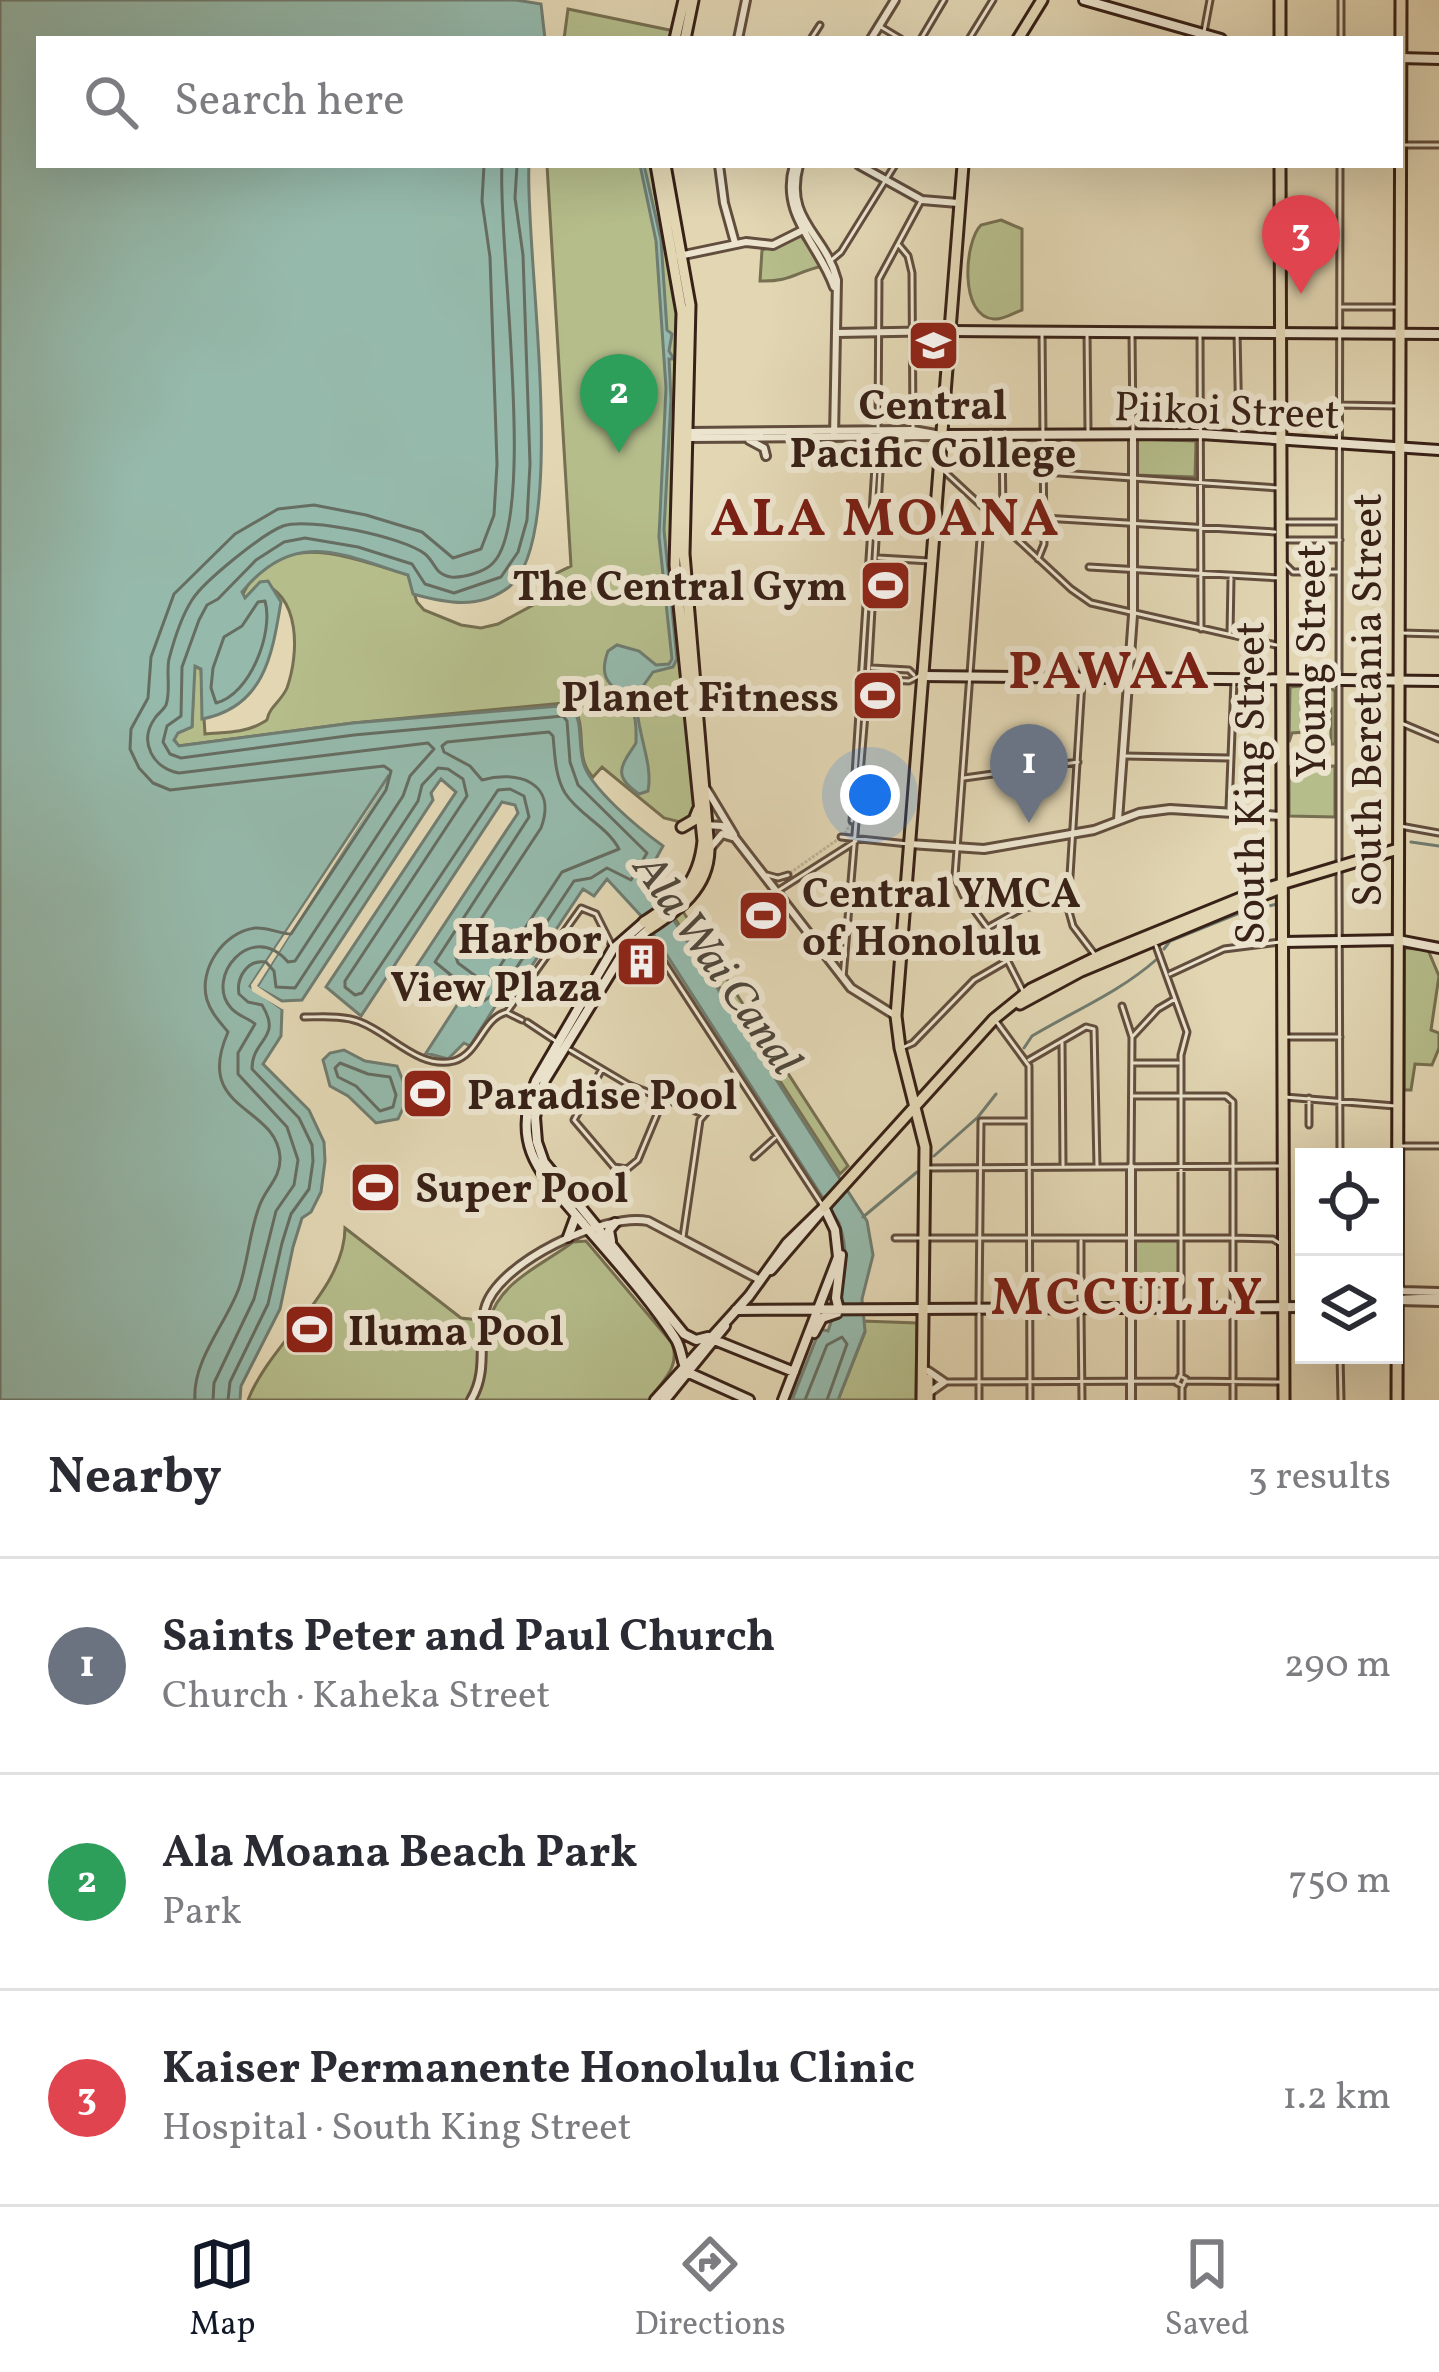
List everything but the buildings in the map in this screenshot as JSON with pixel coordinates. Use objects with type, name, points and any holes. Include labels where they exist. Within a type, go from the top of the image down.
[{"type":"main road","points":[[680,36],[684,0]]},
{"type":"main road","points":[[681,36],[693,0]]},
{"type":"main road","points":[[1020,36],[1042,0]]},
{"type":"main road","points":[[1084,0],[1210,36]]},
{"type":"main road","points":[[1279,36],[1280,0]]},
{"type":"main road","name":"South Beretania Street","points":[[1401,36],[1402,0]]},
{"type":"main road","points":[[1403,58],[1439,59]]},
{"type":"main road","points":[[662,168],[679,256],[686,430],[685,577],[706,788],[706,845],[695,877],[673,908],[613,949],[537,1100],[537,1142],[551,1174],[684,1334],[696,1340],[712,1339],[794,1372]]},
{"type":"main road","points":[[926,1399],[924,1097],[907,1075],[896,1016],[962,168]]},
{"type":"main road","name":"South King Street","points":[[1280,168],[1284,1400]]},
{"type":"main road","name":"South Beretania Street","points":[[1398,1146],[1401,168]]},
{"type":"main road","points":[[949,332],[1439,334]]},
{"type":"main road","points":[[686,430],[678,452],[675,566],[700,806],[706,825]]},
{"type":"main road","name":"Piikoi Street","points":[[941,435],[1201,434],[1439,450]]},
{"type":"main road","points":[[1400,471],[1406,455],[1423,449]]},
{"type":"main road","points":[[919,676],[1439,682]]},
{"type":"main road","points":[[700,806],[694,820],[682,827],[695,831],[706,845]]},
{"type":"main road","points":[[655,1400],[712,1339],[797,1231],[1026,996],[1098,960],[1282,886],[1398,849]]},
{"type":"main road","points":[[1261,895],[1282,863]]},
{"type":"main road","points":[[1261,895],[1274,897],[1282,908]]},
{"type":"main road","points":[[647,926],[624,951],[530,1097],[526,1136],[543,1179],[676,1340],[685,1370],[749,1400]]},
{"type":"main road","points":[[1282,942],[1398,940],[1439,948]]},
{"type":"main road","points":[[907,1075],[924,1097]]},
{"type":"main road","points":[[897,1126],[912,1123],[924,1133]]},
{"type":"main road","points":[[783,1400],[830,1308],[842,1261],[824,1207]]},
{"type":"main road","points":[[568,1237],[576,1224],[572,1210]]},
{"type":"main road","points":[[611,1243],[609,1229],[615,1223]]},
{"type":"main road","points":[[830,1308],[827,1288],[838,1257],[835,1230]]},
{"type":"main road","points":[[736,1310],[1295,1308]]},
{"type":"main road","points":[[924,1331],[926,1399]]},
{"type":"main road","name":"South Beretania Street","points":[[1396,1400],[1397,1364]]},
{"type":"main road","points":[[665,1400],[685,1370]]},
{"type":"street","points":[[739,36],[746,0]]},
{"type":"street","points":[[873,36],[896,0]]},
{"type":"street","points":[[923,36],[944,0]]},
{"type":"street","points":[[971,36],[993,0]]},
{"type":"street","points":[[1203,34],[1210,0]]},
{"type":"street","points":[[1341,0],[1341,36]]},
{"type":"street","points":[[813,36],[820,25]]},
{"type":"street","points":[[879,26],[896,36]]},
{"type":"street","points":[[1403,145],[1439,145]]},
{"type":"street","points":[[720,168],[736,244]]},
{"type":"street","points":[[796,168],[790,197],[804,229],[828,262],[835,290],[835,433]]},
{"type":"street","points":[[865,168],[922,200],[958,203]]},
{"type":"street","points":[[828,262],[841,252],[893,168]]},
{"type":"street","name":"Young Street","points":[[1340,168],[1340,1148]]},
{"type":"street","points":[[852,821],[879,436],[879,279],[922,200]]},
{"type":"street","points":[[714,247],[728,238],[730,225]]},
{"type":"street","points":[[679,256],[736,244],[772,245],[804,229]]},
{"type":"street","points":[[897,244],[908,256],[912,273],[913,430]]},
{"type":"street","points":[[1340,307],[1401,307]]},
{"type":"street","points":[[1038,559],[1044,544],[1042,330]]},
{"type":"street","points":[[1087,331],[1088,435]]},
{"type":"street","points":[[1118,820],[1133,615],[1132,331]]},
{"type":"street","points":[[1200,331],[1201,630]]},
{"type":"street","points":[[1238,331],[1239,437]]},
{"type":"street","points":[[836,333],[949,332]]},
{"type":"street","points":[[1340,405],[1400,406]]},
{"type":"street","points":[[1132,406],[1200,406]]},
{"type":"street","points":[[733,429],[733,439]]},
{"type":"street","name":"Piikoi Street","points":[[686,430],[714,430]]},
{"type":"street","name":"Piikoi Street","points":[[686,430],[941,435]]},
{"type":"street","name":"Piikoi Street","points":[[686,430],[733,439],[835,433]]},
{"type":"street","name":"Piikoi Street","points":[[879,436],[913,430],[941,435]]},
{"type":"street","points":[[1002,435],[1003,511],[980,539],[957,885],[988,928],[1026,996]]},
{"type":"street","points":[[746,439],[764,448],[766,456]]},
{"type":"street","points":[[939,467],[1083,598],[1133,615],[1282,646]]},
{"type":"street","points":[[1044,472],[1281,488]]},
{"type":"street","points":[[937,490],[947,483],[958,485]]},
{"type":"street","points":[[1044,518],[1281,532],[1340,540]]},
{"type":"street","points":[[1281,532],[1340,522]]},
{"type":"street","points":[[870,557],[932,562]]},
{"type":"street","points":[[1281,560],[1293,572],[1340,572]]},
{"type":"street","points":[[1089,567],[1281,578]]},
{"type":"street","points":[[1230,636],[1231,576]]},
{"type":"street","points":[[1399,633],[1439,634]]},
{"type":"street","points":[[1083,666],[1068,900],[1073,926],[1098,960]]},
{"type":"street","points":[[866,668],[909,670],[919,676]]},
{"type":"street","points":[[865,678],[909,681],[919,676]]},
{"type":"street","points":[[843,979],[865,678]]},
{"type":"street","points":[[1228,812],[1234,679]]},
{"type":"street","points":[[1399,722],[1439,739]]},
{"type":"street","points":[[1123,756],[1231,758]]},
{"type":"street","points":[[963,778],[1078,763]]},
{"type":"street","points":[[706,788],[736,838],[843,979],[871,1004],[896,1016]]},
{"type":"street","points":[[841,837],[984,849],[1073,834],[1162,810],[1282,816]]},
{"type":"street","points":[[706,825],[725,828],[736,838]]},
{"type":"street","points":[[1399,826],[1439,833]]},
{"type":"street","points":[[854,832],[856,841]]},
{"type":"street","points":[[706,845],[722,834],[736,838]]},
{"type":"street","points":[[775,888],[856,841]]},
{"type":"street","points":[[764,874],[778,878],[788,874],[775,888]]},
{"type":"street","points":[[988,928],[1023,908],[1068,900]]},
{"type":"street","points":[[304,1017],[358,1021],[412,1052],[446,1062],[466,1055],[494,1017],[507,1012],[580,909],[591,909],[612,937],[622,939]]},
{"type":"street","points":[[604,928],[613,949]]},
{"type":"street","points":[[1152,938],[1187,1034],[1181,1063],[1181,1400]]},
{"type":"street","points":[[1169,975],[1217,951],[1282,942]]},
{"type":"street","points":[[654,947],[824,1207]]},
{"type":"street","points":[[828,956],[846,958]]},
{"type":"street","points":[[900,1048],[913,1043],[974,980],[1007,961]]},
{"type":"street","points":[[1132,1036],[1175,998]]},
{"type":"street","points":[[1122,1006],[1132,1036],[1131,1400]]},
{"type":"street","points":[[507,1012],[602,1069],[703,1114]]},
{"type":"street","points":[[996,1022],[1028,1061],[1030,1400]]},
{"type":"street","points":[[1028,1061],[1085,1027],[1096,1032],[1097,1167]]},
{"type":"street","points":[[1283,1037],[1340,1037]]},
{"type":"street","points":[[1062,1041],[1063,1168]]},
{"type":"street","points":[[1131,1063],[1181,1063]]},
{"type":"street","points":[[602,1069],[574,1118],[614,1167],[625,1170],[637,1162],[663,1100]]},
{"type":"street","points":[[682,1238],[703,1114],[738,1076]]},
{"type":"street","points":[[1132,1096],[1232,1099],[1233,1400]]},
{"type":"street","points":[[1283,1097],[1398,1106]]},
{"type":"street","points":[[1309,1125],[1310,1099]]},
{"type":"street","points":[[979,1400],[981,1120],[1029,1121]]},
{"type":"street","points":[[754,1157],[777,1136]]},
{"type":"street","points":[[1398,1146],[1439,1146]]},
{"type":"street","points":[[926,1168],[1283,1166]]},
{"type":"street","points":[[471,1400],[482,1373],[483,1321],[489,1297],[505,1278],[588,1228],[644,1220],[760,1280]]},
{"type":"street","points":[[895,1238],[1233,1238],[1275,1240],[1283,1249]]},
{"type":"street","points":[[1081,1239],[1082,1400]]},
{"type":"street","points":[[1403,1291],[1439,1297]]},
{"type":"street","points":[[1403,1298],[1419,1292]]},
{"type":"street","points":[[1403,1299],[1439,1297]]},
{"type":"street","points":[[1340,1364],[1341,1400]]},
{"type":"street","points":[[928,1371],[944,1382]]},
{"type":"street","points":[[1181,1376],[1186,1381]]},
{"type":"street","points":[[926,1399],[932,1388],[944,1382],[1284,1382]]},
{"type":"green space","points":[[568,9],[674,31],[673,36],[564,36]]},
{"type":"green space","points":[[547,168],[653,168],[677,300],[671,562],[696,797],[691,818],[684,823],[664,818],[602,767],[593,777],[584,760],[577,714],[572,705],[564,703],[178,746],[174,739],[192,726],[194,666],[201,669],[205,734],[240,731],[264,722],[285,691],[295,643],[290,613],[273,590],[260,583],[245,599],[242,596],[256,574],[274,560],[316,552],[408,575],[424,610],[481,628],[535,604],[555,574],[571,566]]},
{"type":"green space","points":[[1001,220],[1022,229],[1022,310],[994,319],[975,306],[968,262],[981,225]]},
{"type":"green space","points":[[801,236],[823,266],[760,281],[762,250]]},
{"type":"green space","points":[[1136,439],[1196,441],[1195,477],[1135,475]]},
{"type":"green space","points":[[1328,684],[1335,692],[1335,744],[1331,744],[1331,709],[1323,710],[1323,716],[1305,716],[1305,732],[1292,733],[1289,742],[1290,687]]},
{"type":"green space","points":[[1335,766],[1335,817],[1289,816],[1289,767]]},
{"type":"green space","points":[[682,910],[848,1166],[840,1174],[674,917]]},
{"type":"green space","points":[[1404,948],[1428,950],[1439,976],[1431,1030],[1439,1033],[1439,1048],[1432,1065],[1415,1064],[1411,1090],[1404,1090]]},
{"type":"green space","points":[[345,1228],[461,1318],[489,1321],[512,1285],[573,1242],[586,1241],[672,1343],[672,1367],[649,1400],[248,1400],[333,1273]]},
{"type":"green space","points":[[1180,1239],[1180,1287],[1133,1287],[1132,1240]]},
{"type":"green space","points":[[862,1321],[917,1323],[916,1400],[838,1400],[865,1332]]},
{"type":"water","points":[[0,0],[516,0],[541,4],[545,36],[36,36],[36,168],[529,168],[541,454],[538,512],[527,558],[509,587],[474,602],[413,594],[408,575],[340,554],[300,553],[280,559],[242,592],[245,598],[260,582],[268,581],[281,602],[261,676],[239,703],[202,719],[201,669],[195,666],[192,727],[174,740],[179,746],[353,723],[572,705],[587,772],[617,808],[663,846],[646,877],[867,1221],[873,1255],[862,1299],[865,1331],[838,1400],[792,1400],[820,1329],[828,1331],[841,1291],[845,1251],[839,1223],[643,918],[607,879],[594,896],[583,889],[507,1003],[498,1002],[470,1046],[464,1043],[448,1059],[426,1053],[461,999],[416,967],[518,813],[515,805],[502,802],[361,1016],[326,987],[456,792],[441,779],[431,793],[433,800],[302,1000],[282,1001],[257,987],[389,775],[250,986],[282,1009],[281,1036],[263,1064],[309,1110],[324,1142],[325,1161],[321,1192],[311,1212],[302,1218],[293,1247],[280,1309],[241,1386],[240,1400],[0,1400]]},
{"type":"water","points":[[641,168],[645,168],[661,240],[667,330],[672,334],[669,351],[674,359],[669,359],[664,530],[677,659],[673,667],[653,672],[638,696],[649,780],[648,791],[639,794],[622,775],[636,743],[634,716],[629,703],[607,680],[605,663],[608,651],[617,645],[639,651],[656,665],[669,664],[672,659],[659,537],[666,388],[656,241]]},
{"type":"water","points":[[344,1050],[365,1061],[397,1066],[409,1096],[398,1119],[376,1123],[330,1086],[323,1060]]},
{"type":"pier","points":[[391,775],[257,986],[289,1011],[282,1009],[252,991],[251,985]]},
{"type":"waterway","points":[[1411,842],[1439,846]]},
{"type":"waterway","points":[[1164,949],[1170,941],[1237,914],[1277,904]]},
{"type":"waterway","points":[[1024,1048],[1032,1036],[1112,991],[1157,959]]},
{"type":"waterway","points":[[934,1156],[996,1094]]},
{"type":"waterway","points":[[863,1217],[917,1172]]},
{"type":"tunnel","points":[[790,873],[844,835],[851,823]]},
{"type":"place","name":"Kaiser Permanente Honolulu Clinic","points":[[1301,294]]},
{"type":"place","name":"Central Pacific College","points":[[933,345]]},
{"type":"place","name":"Ala Moana Beach Park","points":[[619,453]]},
{"type":"place","name":"The Central Gym","points":[[886,585]]},
{"type":"place","name":"Planet Fitness","points":[[878,696]]},
{"type":"place","name":"Saints Peter and Paul Church","points":[[1029,823]]},
{"type":"place","name":"Central YMCA of Honolulu","points":[[763,916]]},
{"type":"place","name":"Harbor View Plaza","points":[[641,962]]},
{"type":"place","name":"Paradise Pool","points":[[428,1094]]},
{"type":"place","name":"Super Pool","points":[[376,1187]]},
{"type":"place","name":"Iluma Pool","points":[[309,1330]]},
{"type":"district","name":"ALA MOANA","points":[[886,516]]},
{"type":"district","name":"PAWAA","points":[[1110,669]]},
{"type":"district","name":"MCCULLY","points":[[1128,1295]]},
{"type":"water label","name":"Ala Wai Canal","points":[[719,963]]}]
